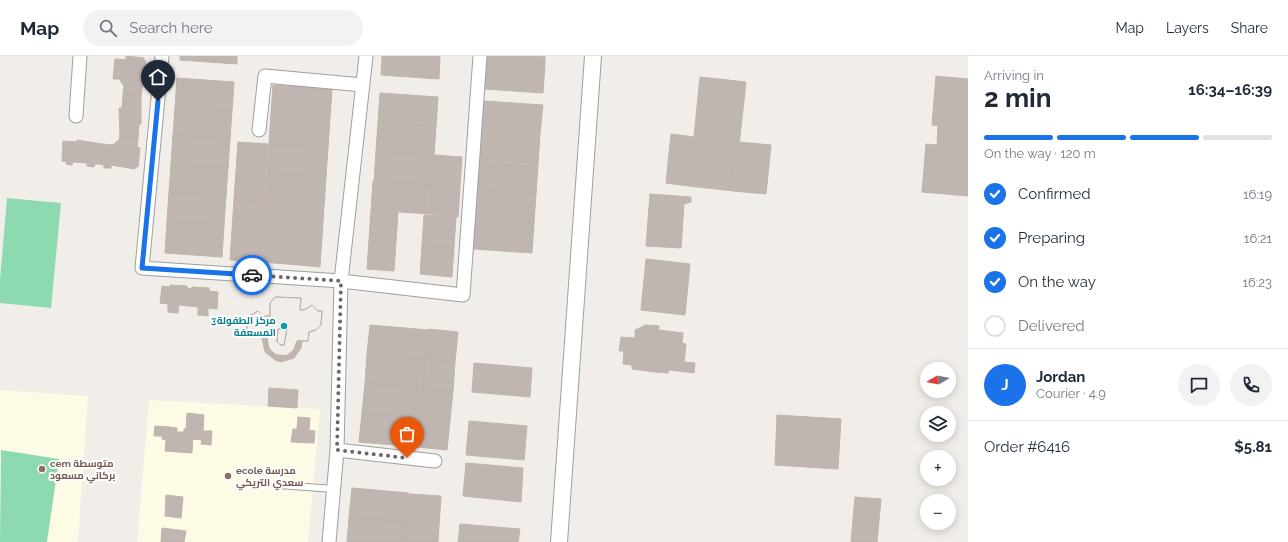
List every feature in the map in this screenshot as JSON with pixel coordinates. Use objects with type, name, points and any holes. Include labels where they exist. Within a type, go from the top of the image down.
[{"type":"street","points":[[76,116],[80,56]]},
{"type":"street","points":[[162,56],[142,268],[341,281],[463,295],[480,56]]},
{"type":"street","points":[[329,542],[337,450],[341,281],[366,56]]},
{"type":"street","points":[[559,542],[593,56]]},
{"type":"street","points":[[259,130],[265,76],[363,85]]},
{"type":"street","points":[[337,450],[435,461]]},
{"type":"lane","points":[[278,485],[334,489]]},
{"type":"shaded area","name":"cem متوسطة بركاني مسعود","points":[[0,390],[88,396],[78,542],[0,542]]},
{"type":"shaded area","name":"ecole مدرسة سعدي التريكي","points":[[149,400],[320,409],[308,542],[137,542]]},
{"type":"green space","points":[[7,198],[61,203],[51,308],[0,303],[0,280]]},
{"type":"green space","points":[[1,450],[59,459],[47,542],[0,542]]},
{"type":"building","points":[[126,56],[144,58],[144,61],[146,61],[141,96],[123,95],[124,86],[119,79],[113,79],[115,59],[126,60]]},
{"type":"building","points":[[180,56],[237,56],[237,64],[180,60]]},
{"type":"building","points":[[382,56],[440,56],[439,79],[381,75]]},
{"type":"building","points":[[487,56],[545,56],[545,63],[487,59]]},
{"type":"building","points":[[487,59],[545,63],[543,93],[485,89]]},
{"type":"building","points":[[936,76],[968,79],[968,129],[932,125]]},
{"type":"building","points":[[700,77],[746,82],[734,191],[689,186]]},
{"type":"building","points":[[177,78],[234,82],[232,111],[175,107]]},
{"type":"building","points":[[273,85],[332,89],[330,118],[271,114]]},
{"type":"building","points":[[380,93],[438,97],[436,126],[378,122]]},
{"type":"building","points":[[123,95],[141,96],[141,124],[139,124],[138,138],[120,136],[119,108],[122,108]]},
{"type":"building","points":[[484,101],[543,105],[540,134],[482,130]]},
{"type":"building","points":[[175,107],[232,111],[230,139],[173,135]]},
{"type":"building","points":[[271,114],[330,118],[328,148],[269,144]]},
{"type":"building","points":[[378,122],[436,126],[434,156],[376,151]]},
{"type":"building","points":[[938,126],[968,129],[968,148],[937,145]]},
{"type":"building","points":[[482,130],[540,134],[538,164],[480,160]]},
{"type":"building","points":[[671,134],[694,137],[689,186],[666,183]]},
{"type":"building","points":[[173,135],[230,139],[228,168],[171,164]]},
{"type":"building","points":[[120,136],[138,138],[137,147],[140,148],[138,167],[135,167],[135,169],[111,165],[111,168],[104,168],[104,165],[100,164],[102,144],[113,145],[119,140]]},
{"type":"building","points":[[77,140],[102,144],[100,164],[95,164],[94,167],[87,166],[87,163],[73,162],[72,165],[66,164],[67,162],[62,161],[63,141],[77,142]]},
{"type":"building","points":[[238,142],[268,144],[264,202],[234,200]]},
{"type":"building","points":[[739,142],[771,145],[766,194],[733,191]]},
{"type":"building","points":[[269,144],[328,148],[326,177],[267,173]]},
{"type":"building","points":[[926,144],[968,148],[968,196],[922,192]]},
{"type":"building","points":[[376,151],[434,156],[432,185],[374,181]]},
{"type":"building","points":[[434,155],[462,157],[458,217],[430,214]]},
{"type":"building","points":[[480,161],[538,165],[536,194],[478,190]]},
{"type":"building","points":[[171,164],[228,168],[226,196],[169,192]]},
{"type":"building","points":[[267,173],[326,177],[324,207],[265,202]]},
{"type":"building","points":[[373,181],[432,185],[430,214],[371,210]]},
{"type":"building","points":[[478,190],[536,194],[534,223],[476,219]]},
{"type":"building","points":[[169,192],[226,196],[224,225],[167,221]]},
{"type":"building","points":[[650,194],[691,197],[691,202],[684,204],[681,248],[646,246]]},
{"type":"building","points":[[234,200],[264,202],[260,262],[230,260]]},
{"type":"building","points":[[264,202],[292,204],[288,264],[260,262]]},
{"type":"building","points":[[292,204],[324,207],[320,267],[288,264]]},
{"type":"building","points":[[371,210],[398,212],[394,271],[367,269]]},
{"type":"building","points":[[424,215],[456,217],[454,247],[422,245]]},
{"type":"building","points":[[476,219],[534,223],[532,253],[473,249]]},
{"type":"building","points":[[167,221],[224,225],[222,257],[165,253]]},
{"type":"building","points":[[422,245],[454,247],[452,277],[420,274]]},
{"type":"building","points":[[646,259],[690,264],[685,315],[641,310]]},
{"type":"building","points":[[170,285],[187,286],[187,288],[191,289],[192,287],[209,288],[209,291],[218,292],[217,309],[208,308],[208,316],[198,315],[198,307],[179,305],[178,313],[168,312],[168,304],[160,303],[162,286],[170,287]]},
{"type":"building","name":"3مركز الطفولة المسعفة","points":[[275,297],[301,298],[300,310],[304,310],[312,305],[318,311],[322,311],[321,325],[316,330],[309,332],[308,341],[297,341],[294,350],[286,356],[276,355],[272,353],[267,344],[267,338],[255,337],[247,331],[247,317],[258,311],[263,316],[270,316],[270,303]],"holes":[[[278,329],[287,329],[284,345],[280,345],[277,342]]]},
{"type":"building","name":"3مركز الطفولة المسعفة","points":[[275,297],[301,298],[300,310],[304,310],[312,305],[318,311],[322,311],[321,325],[316,330],[309,332],[308,341],[297,341],[294,350],[286,356],[272,353],[267,344],[267,338],[255,337],[247,331],[247,317],[258,311],[263,316],[270,316],[270,303]]},
{"type":"building","points":[[370,325],[428,330],[425,359],[367,354]]},
{"type":"building","points":[[646,325],[659,326],[654,372],[632,369],[632,365],[623,364],[624,351],[619,351],[621,337],[635,338],[635,330]]},
{"type":"building","name":"3مركز الطفولة المسعفة","points":[[278,329],[287,329],[284,345],[280,345],[277,342]]},
{"type":"building","points":[[428,329],[458,332],[455,362],[425,359]]},
{"type":"building","points":[[659,330],[683,333],[682,343],[686,344],[684,362],[695,363],[694,373],[669,370],[668,373],[654,372]]},
{"type":"building","name":"3مركز الطفولة المسعفة","points":[[262,338],[267,338],[269,349],[276,355],[286,356],[291,354],[297,341],[302,341],[301,348],[294,358],[281,362],[275,360],[265,352]]},
{"type":"building","points":[[367,354],[425,359],[423,389],[365,383]]},
{"type":"building","points":[[425,359],[455,362],[453,391],[423,389]]},
{"type":"building","points":[[474,363],[532,368],[530,397],[472,392]]},
{"type":"building","points":[[365,383],[423,389],[420,418],[362,413]]},
{"type":"building","points":[[269,388],[298,390],[297,408],[268,406]]},
{"type":"building","points":[[423,389],[453,391],[450,420],[420,418]]},
{"type":"building","points":[[187,413],[204,415],[203,431],[212,431],[211,445],[201,444],[202,440],[193,439],[193,430],[186,429]]},
{"type":"building","points":[[362,413],[420,418],[418,447],[359,442]]},
{"type":"building","points":[[777,415],[841,419],[838,469],[775,465]]},
{"type":"building","points":[[298,417],[310,418],[309,430],[315,431],[314,443],[291,442],[293,429],[297,429]]},
{"type":"building","points":[[420,418],[450,420],[447,450],[417,447]]},
{"type":"building","points":[[469,421],[527,426],[524,460],[466,455]]},
{"type":"building","points":[[155,426],[169,427],[168,440],[162,439],[162,436],[154,436]]},
{"type":"building","points":[[169,427],[177,428],[177,432],[184,432],[184,429],[193,430],[192,453],[165,451]]},
{"type":"building","points":[[466,463],[523,468],[521,502],[463,496]]},
{"type":"building","points":[[352,488],[409,493],[407,522],[349,517]]},
{"type":"building","points":[[410,494],[441,496],[438,542],[405,542]]},
{"type":"building","points":[[166,495],[183,497],[181,518],[165,516]]},
{"type":"building","points":[[855,497],[881,499],[877,542],[851,542]]},
{"type":"building","points":[[349,517],[407,522],[405,542],[347,542]]},
{"type":"building","points":[[460,524],[520,529],[518,542],[458,542]]},
{"type":"building","points":[[162,528],[186,531],[184,542],[161,542]]},
{"type":"way so far","points":[[252,275],[341,281],[337,450],[407,458]]},
{"type":"place","name":"3مركز الطفولة المسعفة","points":[[284,326]]},
{"type":"place","name":"cem متوسطة بركاني مسعود","points":[[42,469]]},
{"type":"place","name":"ecole مدرسة سعدي التريكي","points":[[228,476]]},
{"type":"route","points":[[158,101],[142,268],[252,275]]}]
